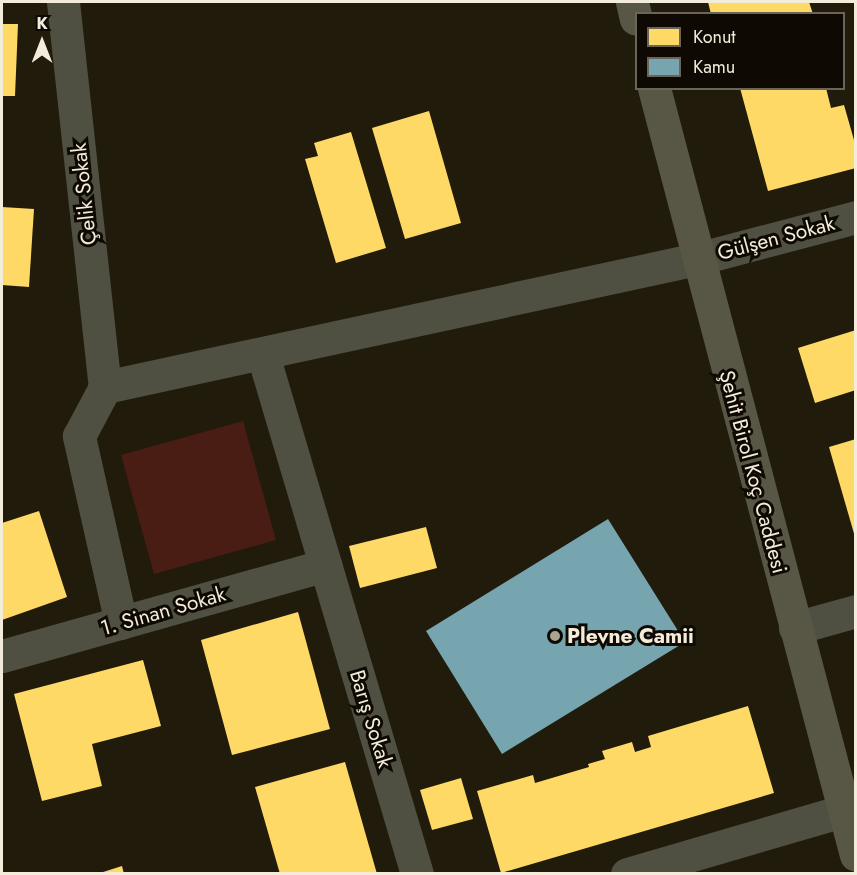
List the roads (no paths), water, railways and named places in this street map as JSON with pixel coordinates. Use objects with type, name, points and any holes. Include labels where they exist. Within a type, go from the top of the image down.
[{"type":"main road","name":"Şehit Birol Koç Caddesi","points":[[655,90],[855,855]]},
{"type":"street","name":"Çelik Sokak","points":[[63,2],[105,387]]},
{"type":"street","name":"Gülşen Sokak","points":[[105,387],[263,355],[697,259],[855,217]]},
{"type":"street","name":"Barış Sokak","points":[[263,355],[417,873]]},
{"type":"street","points":[[105,387],[79,436],[120,623]]},
{"type":"street","name":"1. Sinan Sokak","points":[[2,656],[325,565]]},
{"type":"street","points":[[795,628],[855,611]]},
{"type":"street","points":[[627,873],[843,811]]},
{"type":"place","name":"Plevne Camii","points":[[555,636]]}]
